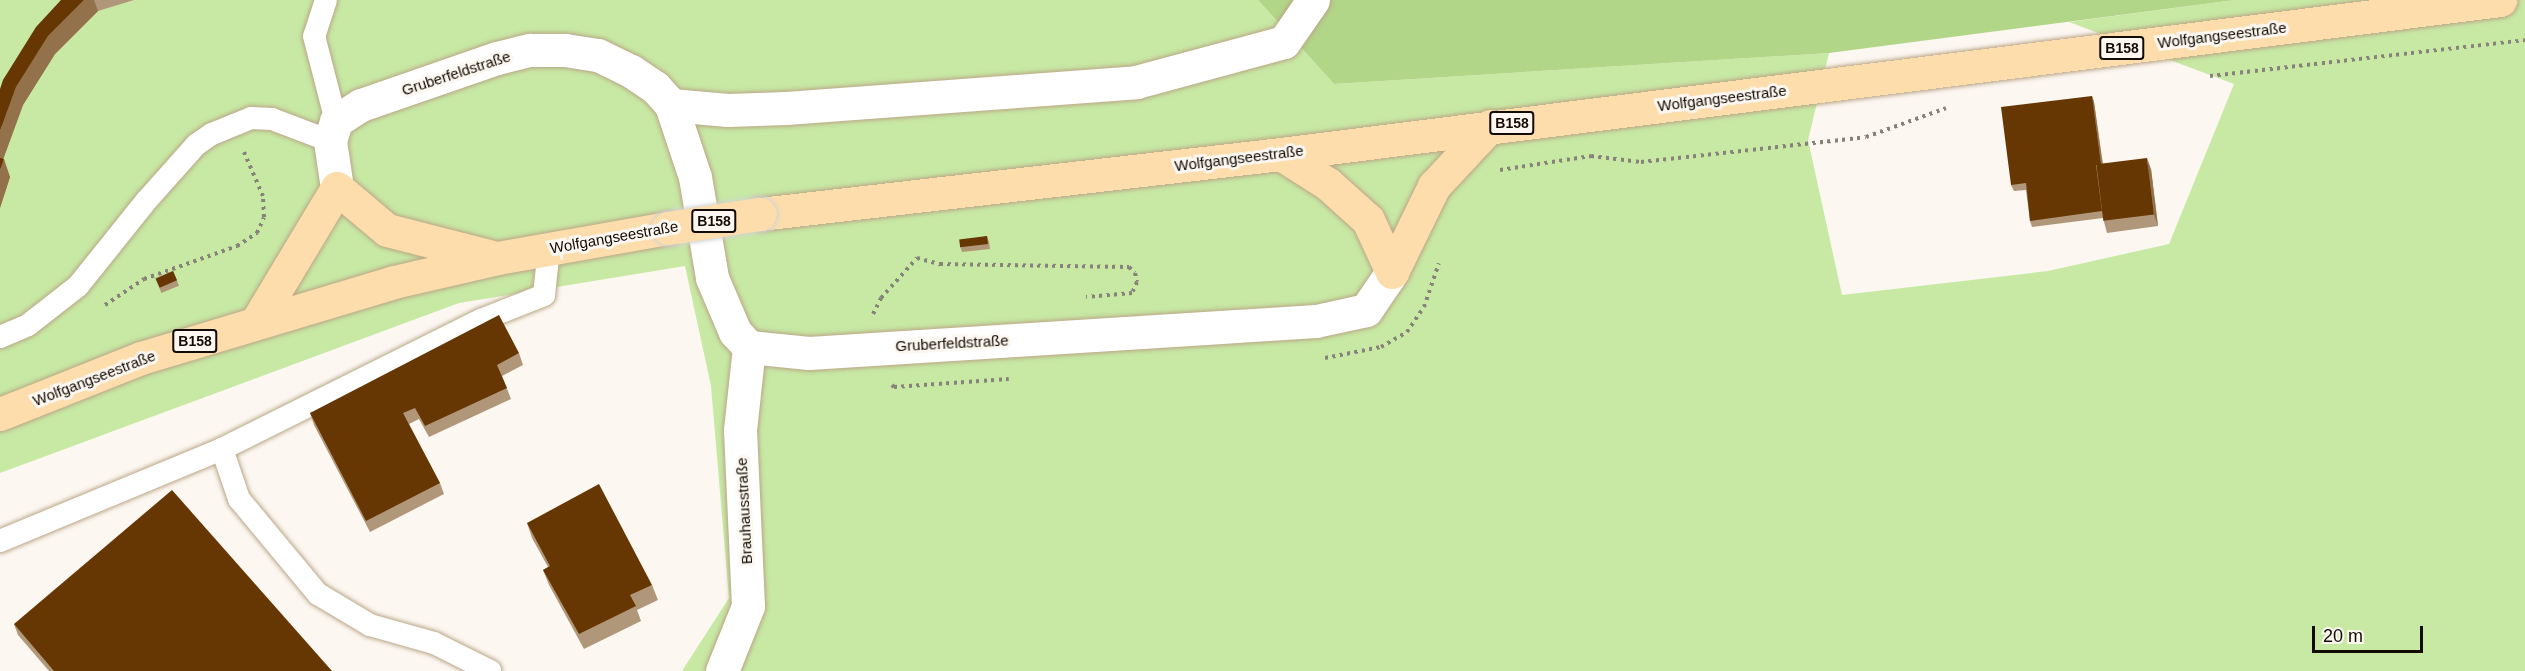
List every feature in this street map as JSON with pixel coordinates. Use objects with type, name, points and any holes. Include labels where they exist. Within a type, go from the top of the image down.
[{"type":"main road","name":"Wolfgangseestraße","points":[[0,414],[141,358],[257,321],[394,282],[498,258],[668,228],[760,214],[1281,154],[2500,0]]},
{"type":"main road","points":[[1392,272],[1434,186],[1490,126]]},
{"type":"main road","points":[[1281,154],[1328,184],[1368,220],[1392,272]]},
{"type":"main road","points":[[257,321],[337,188],[387,230],[498,258]]},
{"type":"street","points":[[671,105],[728,110],[786,108],[1136,82],[1284,42],[1313,0]]},
{"type":"street","name":"Gruberfeldstraße","points":[[333,131],[362,105],[497,58],[530,50],[565,50],[598,55],[631,71],[655,87],[671,105],[694,177],[712,278],[735,332],[749,347],[809,353],[1316,321],[1366,310],[1392,272]]},
{"type":"street","points":[[333,131],[337,188]]},
{"type":"street","name":"Brauhausstraße","points":[[722,671],[748,606],[740,430],[749,347]]},
{"type":"lane","points":[[0,338],[28,325],[78,286],[147,200],[196,146],[231,124],[251,118],[333,131],[314,36],[326,0]]},
{"type":"lane","points":[[0,541],[222,449],[481,320],[544,295],[549,248]]},
{"type":"lane","points":[[222,449],[238,499],[318,594],[370,625],[434,643],[490,671]]},
{"type":"path","points":[[2204,76],[2525,40]]},
{"type":"path","points":[[1491,177],[1499,170],[1591,156],[1641,162],[1866,137],[1949,107]]},
{"type":"path","points":[[99,309],[144,279],[237,246],[257,233],[264,217],[263,196],[231,124]]},
{"type":"path","points":[[1316,359],[1340,357],[1381,347],[1407,332],[1424,307],[1441,256]]},
{"type":"path","points":[[873,314],[881,298],[917,258],[940,264],[1129,267],[1135,273],[1137,282],[1132,293],[1074,298]]},
{"type":"path","points":[[870,348],[877,373],[894,387],[1011,379]]},
{"type":"green space","points":[[0,0],[1258,0],[1334,84],[1829,53],[1808,140],[1842,295],[2048,271],[2169,244],[2234,84],[2069,22],[2235,0],[2525,0],[2525,671],[682,671],[729,598],[711,386],[685,266],[459,303],[0,473]]},
{"type":"green space","points":[[1258,0],[2235,0],[1829,53],[1334,84]]},
{"type":"building","points":[[61,0],[84,0],[48,36],[16,87],[0,131],[0,89],[3,80],[36,27]]},
{"type":"building","points":[[2092,96],[2101,164],[2096,165],[2102,211],[2030,221],[2026,183],[2011,185],[2001,107]]},
{"type":"building","points":[[0,158],[4,159],[0,170]]},
{"type":"building","points":[[2147,158],[2154,215],[2103,221],[2096,164]]},
{"type":"building","points":[[987,236],[988,244],[960,247],[959,239]]},
{"type":"building","points":[[173,271],[177,280],[160,288],[156,279]]},
{"type":"building","points":[[499,315],[519,353],[497,365],[507,388],[425,426],[415,408],[403,413],[440,483],[366,521],[310,413]]},
{"type":"building","points":[[599,484],[652,585],[630,595],[636,606],[579,634],[543,570],[550,566],[527,523]]},
{"type":"building","points":[[172,490],[332,671],[54,671],[14,624]]}]
